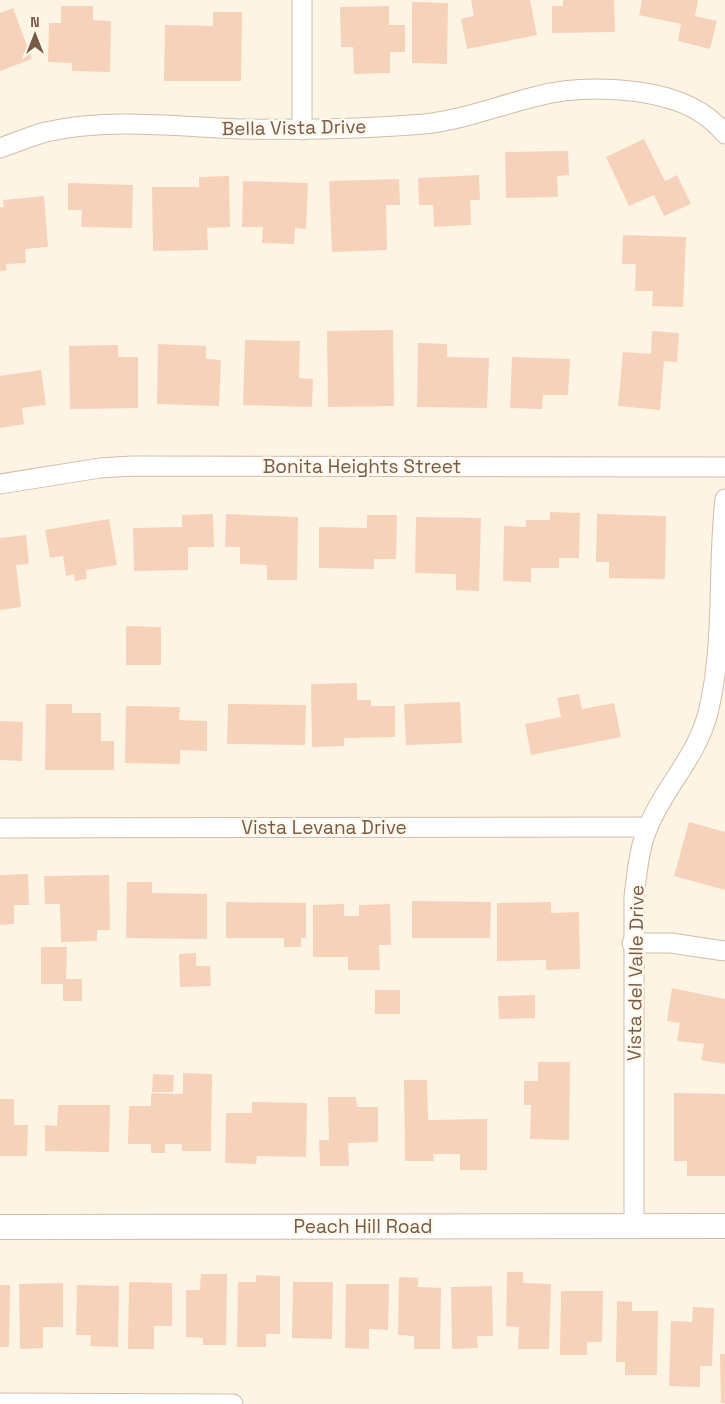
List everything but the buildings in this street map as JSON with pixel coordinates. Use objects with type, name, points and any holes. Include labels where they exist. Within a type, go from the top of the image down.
[{"type":"street","points":[[302,0],[302,130]]},
{"type":"street","name":"Bella Vista Drive","points":[[0,148],[47,132],[101,125],[302,130],[425,124],[456,118],[539,95],[588,90],[620,90],[661,95],[678,100],[708,118],[725,134]]},
{"type":"street","name":"Bonita Heights Street","points":[[0,484],[100,468],[132,466],[725,467]]},
{"type":"street","name":"Vista del Valle Drive","points":[[634,1225],[632,944],[634,897],[642,846],[648,827],[697,744],[707,714],[716,674],[725,499]]},
{"type":"street","name":"Vista Levana Drive","points":[[0,828],[648,827]]},
{"type":"street","points":[[632,944],[671,943],[725,950]]},
{"type":"street","name":"Peach Hill Road","points":[[0,1227],[725,1226]]},
{"type":"street","points":[[0,1403],[233,1404]]}]
